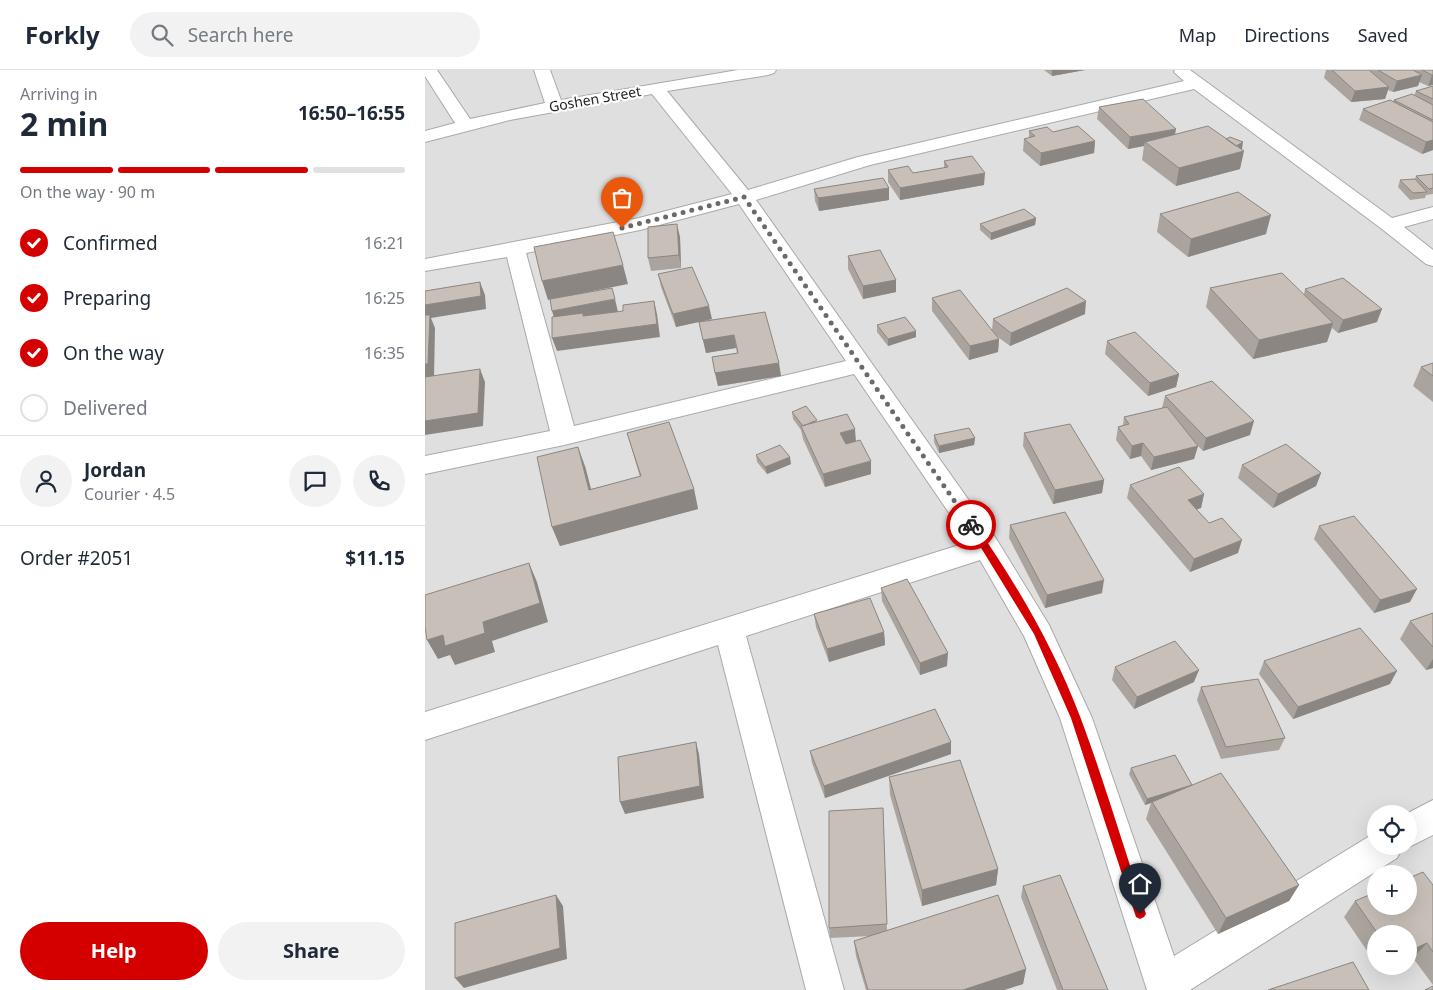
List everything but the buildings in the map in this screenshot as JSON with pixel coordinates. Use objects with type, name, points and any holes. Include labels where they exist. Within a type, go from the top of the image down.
[{"type":"street","points":[[429,70],[465,125]]},
{"type":"street","points":[[542,70],[554,106]]},
{"type":"street","name":"Goshen Street","points":[[425,136],[465,125],[554,106],[767,70]]},
{"type":"street","points":[[1179,70],[1389,225],[1433,260]]},
{"type":"street","points":[[425,265],[515,250],[640,224],[744,197],[865,161],[1196,83]]},
{"type":"street","points":[[656,88],[744,197],[987,547],[1038,633],[1076,718],[1165,987],[1371,855]]},
{"type":"street","points":[[1389,225],[1433,213]]},
{"type":"street","points":[[515,250],[564,437]]},
{"type":"street","points":[[425,465],[564,437],[860,365]]},
{"type":"street","points":[[425,726],[987,547]]},
{"type":"street","points":[[729,629],[825,990]]},
{"type":"street","points":[[1417,827],[1433,816]]},
{"type":"shaded area","points":[[425,70],[1433,70],[1433,990],[425,990]]},
{"type":"way so far","points":[[622,228],[744,197],[971,525]]},
{"type":"route","points":[[971,525],[987,547],[1038,633],[1076,718],[1140,914]]}]
